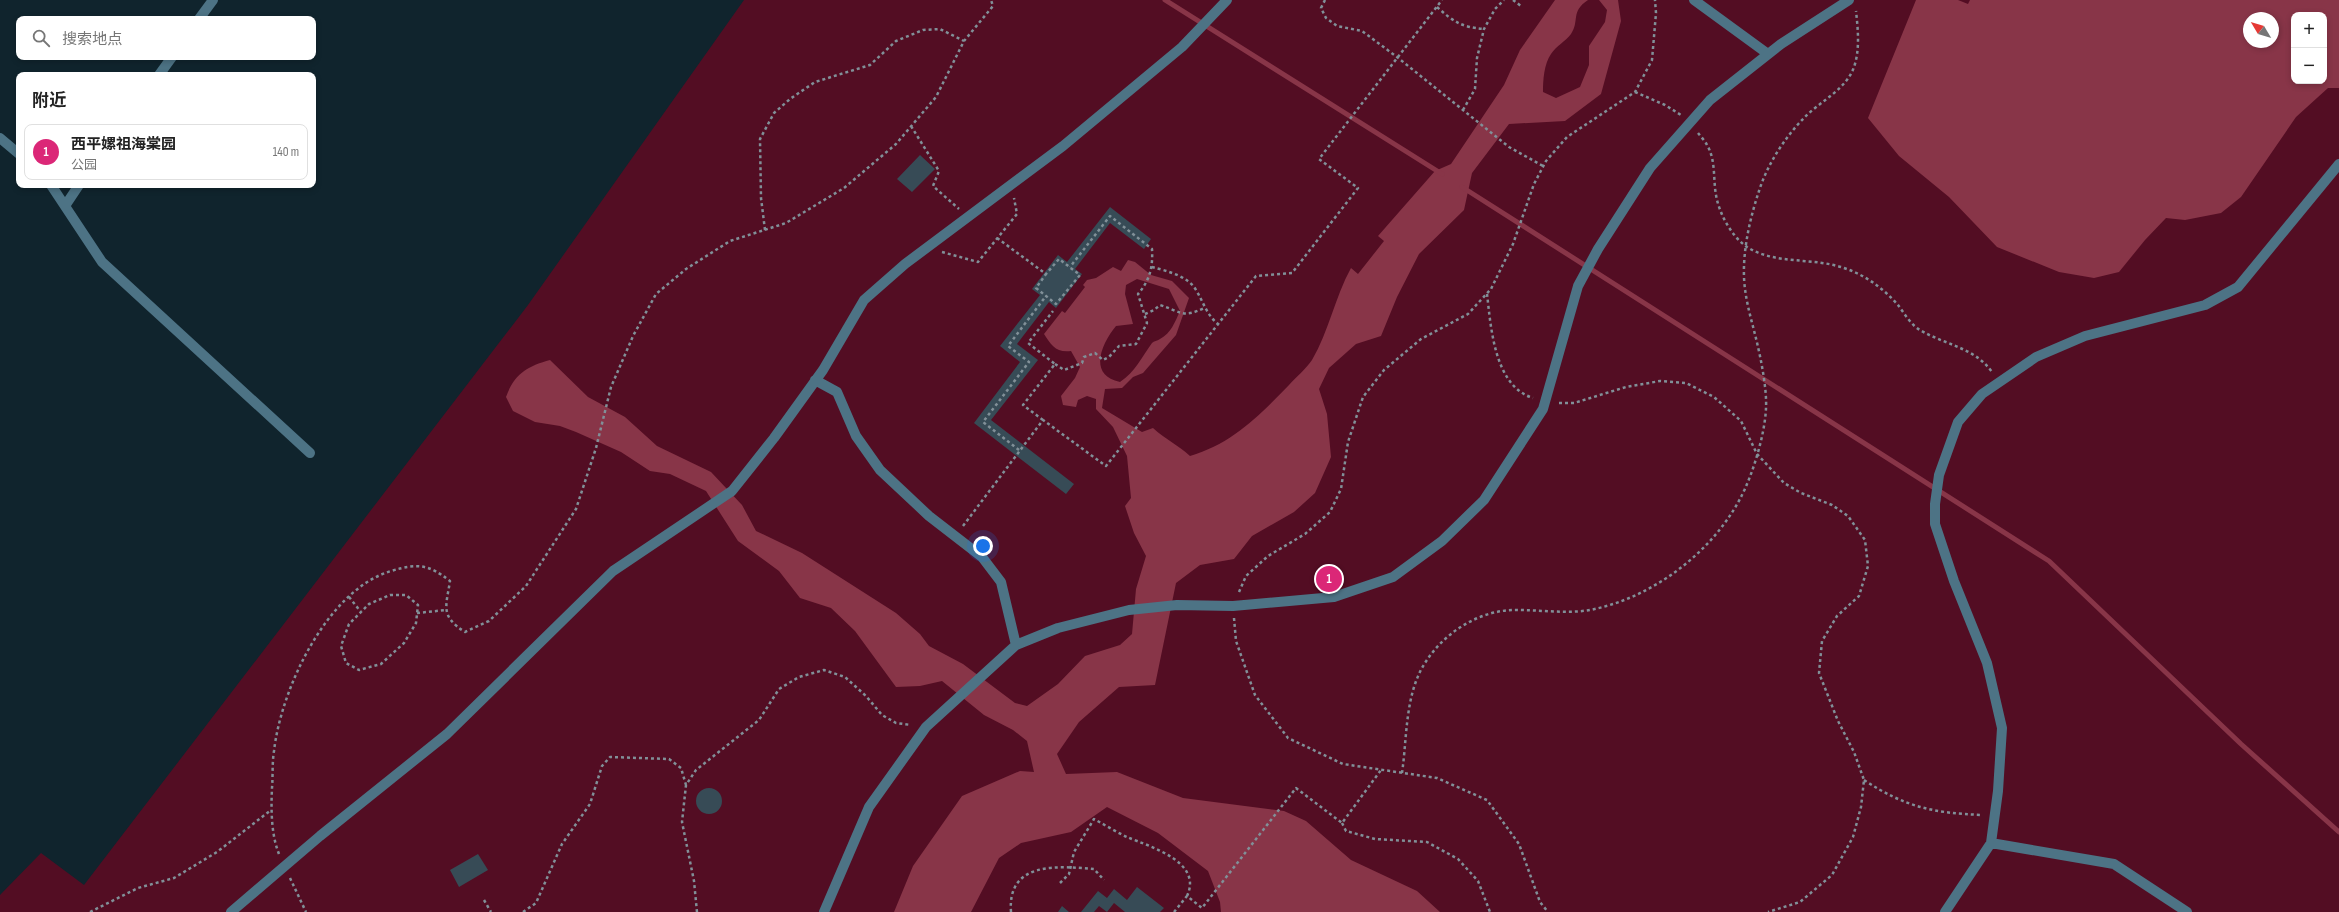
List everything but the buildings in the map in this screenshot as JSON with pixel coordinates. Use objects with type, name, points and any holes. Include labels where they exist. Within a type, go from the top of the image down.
[{"type":"street","points":[[201,16],[213,0]]},
{"type":"street","points":[[231,912],[447,734],[613,571],[732,491],[774,438],[815,380],[864,300],[926,248],[1063,146],[1182,47],[1227,0]]},
{"type":"street","points":[[1694,0],[1768,54]]},
{"type":"street","points":[[824,912],[868,808],[926,728],[979,677],[1016,645],[1058,628],[1129,610],[1177,605],[1233,606],[1334,597],[1393,577],[1442,542],[1484,500],[1543,409],[1578,286],[1598,249],[1650,168],[1710,100],[1768,54],[1852,4]]},
{"type":"street","points":[[161,72],[170,60]]},
{"type":"street","points":[[0,138],[16,151]]},
{"type":"street","points":[[1944,912],[1991,843],[1995,815],[2002,728],[1987,663],[1954,581],[1935,524],[1935,504],[1939,475],[1958,422],[1982,394],[2036,357],[2085,336],[2205,305],[2238,287],[2339,164]]},
{"type":"street","points":[[53,188],[102,262],[310,452]]},
{"type":"street","points":[[64,206],[77,188]]},
{"type":"street","points":[[815,380],[836,392],[856,436],[880,470],[929,516],[982,557],[1001,582],[1016,645]]},
{"type":"street","points":[[1991,843],[2114,864],[2187,912]]},
{"type":"path","points":[[306,912],[277,849],[271,809],[274,750],[288,696],[313,641],[340,605],[375,576],[410,565],[434,568],[450,581],[446,610],[451,623],[464,632],[489,621],[526,586],[576,509],[596,448],[606,400],[633,336],[656,294],[686,269],[730,241],[786,223],[844,188],[896,144],[936,97],[964,41],[993,6],[991,0]]},
{"type":"path","points":[[1325,0],[1321,8],[1326,18],[1337,26],[1362,31],[1397,57],[1503,142],[1543,166]]},
{"type":"path","points":[[1055,364],[1023,405],[1106,466],[1256,276],[1292,273],[1358,188],[1319,159],[1442,0]]},
{"type":"path","points":[[1463,110],[1475,89],[1477,58],[1484,29],[1495,9],[1504,0]]},
{"type":"path","points":[[1513,0],[1521,6]]},
{"type":"path","points":[[1513,244],[1526,206],[1543,166],[1567,137],[1635,92],[1652,60],[1656,14],[1655,0]]},
{"type":"path","points":[[1402,773],[1411,697],[1422,669],[1437,647],[1461,626],[1481,615],[1516,609],[1555,612],[1588,610],[1622,601],[1669,577],[1718,534],[1741,497],[1757,454],[1766,408],[1760,355],[1748,309],[1744,277],[1746,246],[1759,190],[1775,156],[1804,117],[1837,91],[1854,69],[1858,46],[1852,4]]},
{"type":"path","points":[[1437,7],[1455,23],[1467,27],[1484,29]]},
{"type":"path","points":[[765,230],[761,198],[760,138],[774,113],[790,99],[815,82],[870,65],[896,41],[923,30],[940,29],[964,41]]},
{"type":"path","points":[[1635,92],[1665,104],[1691,123],[1708,145],[1714,165],[1716,197],[1729,228],[1746,246],[1760,254],[1785,259],[1818,261],[1844,268],[1874,282],[1896,302],[1918,329],[1969,350],[1987,365],[1999,382]]},
{"type":"path","points":[[911,126],[939,171],[933,186],[968,217]]},
{"type":"path","points":[[926,248],[978,262],[1017,214],[1012,184]]},
{"type":"path","points":[[1053,311],[1028,343],[1064,370],[1078,366],[1082,363],[1084,358],[1095,353],[1103,360],[1109,357],[1118,346],[1136,344],[1147,323],[1138,294],[1146,284],[1152,267],[1152,249],[1110,216],[1070,267]]},
{"type":"path","points":[[997,238],[1046,274]]},
{"type":"path","points":[[1059,259],[1070,267],[1080,275],[1056,304],[1036,288],[1059,259]]},
{"type":"path","points":[[1152,267],[1173,272],[1196,289],[1210,318],[1218,324]]},
{"type":"path","points":[[1487,294],[1491,330],[1496,354],[1508,379],[1525,396],[1545,402],[1574,403],[1626,387],[1660,381],[1686,383],[1714,397],[1741,421],[1757,454],[1784,483],[1801,493],[1832,505],[1848,516],[1865,540],[1868,566],[1859,596],[1837,616],[1822,641],[1819,673],[1838,721],[1854,752],[1864,780],[1861,807],[1853,837],[1832,875],[1800,902],[1768,912]]},
{"type":"path","points":[[1019,450],[983,422],[1029,362],[1008,346],[1046,296]]},
{"type":"path","points":[[1145,314],[1154,310],[1160,305],[1174,313],[1192,314],[1204,308]]},
{"type":"path","points":[[955,536],[1042,420]]},
{"type":"path","points":[[390,595],[406,595],[418,605],[417,613],[416,623],[404,644],[381,664],[359,670],[346,663],[341,646],[348,624],[368,604],[390,595]]},
{"type":"path","points":[[349,597],[361,612]]},
{"type":"path","points":[[417,613],[446,610]]},
{"type":"path","points":[[686,785],[696,770],[758,720],[779,689],[799,677],[824,670],[845,677],[866,696],[882,716],[896,723],[926,728]]},
{"type":"path","points":[[523,912],[536,903],[562,844],[590,804],[602,766],[610,757],[669,759],[681,768],[686,785],[682,822],[694,881],[697,912]]},
{"type":"path","points":[[1342,823],[1381,770]]},
{"type":"path","points":[[1864,780],[1888,796],[1922,808],[1944,813],[1995,815]]},
{"type":"path","points":[[1187,896],[1202,908],[1296,788],[1342,823],[1346,830],[1375,839],[1427,842],[1458,859],[1478,881],[1490,912]]},
{"type":"path","points":[[90,912],[138,888],[174,878],[217,852],[271,809]]},
{"type":"path","points":[[1060,883],[1069,874],[1069,867],[1074,852],[1094,819],[1125,836],[1158,849],[1179,863],[1190,877],[1192,886],[1187,896],[1174,912]]},
{"type":"path","points":[[1010,912],[1013,887],[1025,874],[1046,868],[1069,867],[1094,869],[1104,880]]},
{"type":"path","points":[[484,900],[491,912]]},
{"type":"shaded area","points":[[744,0],[2339,0],[2339,912],[0,912],[0,895],[41,853],[84,885],[528,305]]},
{"type":"shaded area","points":[[1555,0],[1588,0],[1582,4],[1577,13],[1574,29],[1571,34],[1556,48],[1547,62],[1544,72],[1543,92],[1556,98],[1580,87],[1589,65],[1589,46],[1605,22],[1607,10],[1599,0],[1618,0],[1621,21],[1601,94],[1565,121],[1509,124],[1472,173],[1464,210],[1419,254],[1397,297],[1381,336],[1356,344],[1329,368],[1319,389],[1327,414],[1331,457],[1315,493],[1294,512],[1252,536],[1234,559],[1200,565],[1176,583],[1155,685],[1119,687],[1079,722],[1057,754],[1066,774],[1117,772],[1183,798],[1284,811],[1306,821],[1351,860],[1417,891],[1440,912],[1221,912],[1220,902],[1208,871],[1158,833],[1107,807],[1071,832],[1021,843],[999,858],[971,912],[894,912],[913,866],[962,796],[1020,771],[1034,772],[1027,741],[1013,730],[984,715],[942,681],[920,686],[896,687],[855,631],[831,608],[800,598],[779,571],[738,541],[706,491],[670,474],[650,471],[621,452],[576,432],[560,426],[535,422],[513,411],[506,397],[513,382],[523,372],[535,365],[550,360],[588,397],[625,417],[657,446],[711,472],[742,505],[756,531],[802,553],[896,613],[920,634],[929,646],[963,664],[1015,703],[1027,706],[1058,684],[1085,656],[1120,645],[1132,634],[1136,589],[1146,556],[1134,533],[1125,506],[1131,498],[1127,456],[1113,427],[1096,409],[1096,399],[1087,396],[1078,400],[1076,407],[1063,405],[1061,396],[1075,378],[1080,367],[1071,351],[1061,351],[1054,347],[1044,334],[1062,311],[1065,313],[1085,287],[1083,285],[1087,280],[1096,278],[1113,267],[1121,271],[1128,260],[1135,262],[1151,275],[1172,281],[1189,298],[1176,335],[1143,373],[1133,377],[1122,388],[1105,389],[1102,408],[1142,432],[1153,428],[1190,456],[1219,444],[1244,428],[1256,418],[1310,363],[1318,349],[1345,279],[1351,268],[1358,274],[1384,241],[1378,236],[1435,171],[1451,164],[1504,85],[1520,50]],"holes":[[[1137,279],[1169,289],[1180,311],[1167,334],[1152,343],[1130,374],[1120,382],[1103,373],[1100,358],[1106,341],[1116,326],[1133,324],[1125,294],[1126,285]]]},
{"type":"shaded area","points":[[1916,0],[1958,0],[1968,4],[1970,0],[2339,0],[2339,88],[2328,88],[2296,117],[2241,197],[2221,213],[2185,220],[2166,218],[2145,240],[2119,272],[2094,278],[2059,272],[1997,247],[1949,197],[1899,156],[1868,118]]},
{"type":"waterway","points":[[1165,0],[1442,174]]},
{"type":"waterway","points":[[1462,187],[2049,561],[2241,744],[2339,832]]},
{"type":"place","name":"西平嫘祖海棠园","points":[[1329,579]]}]
